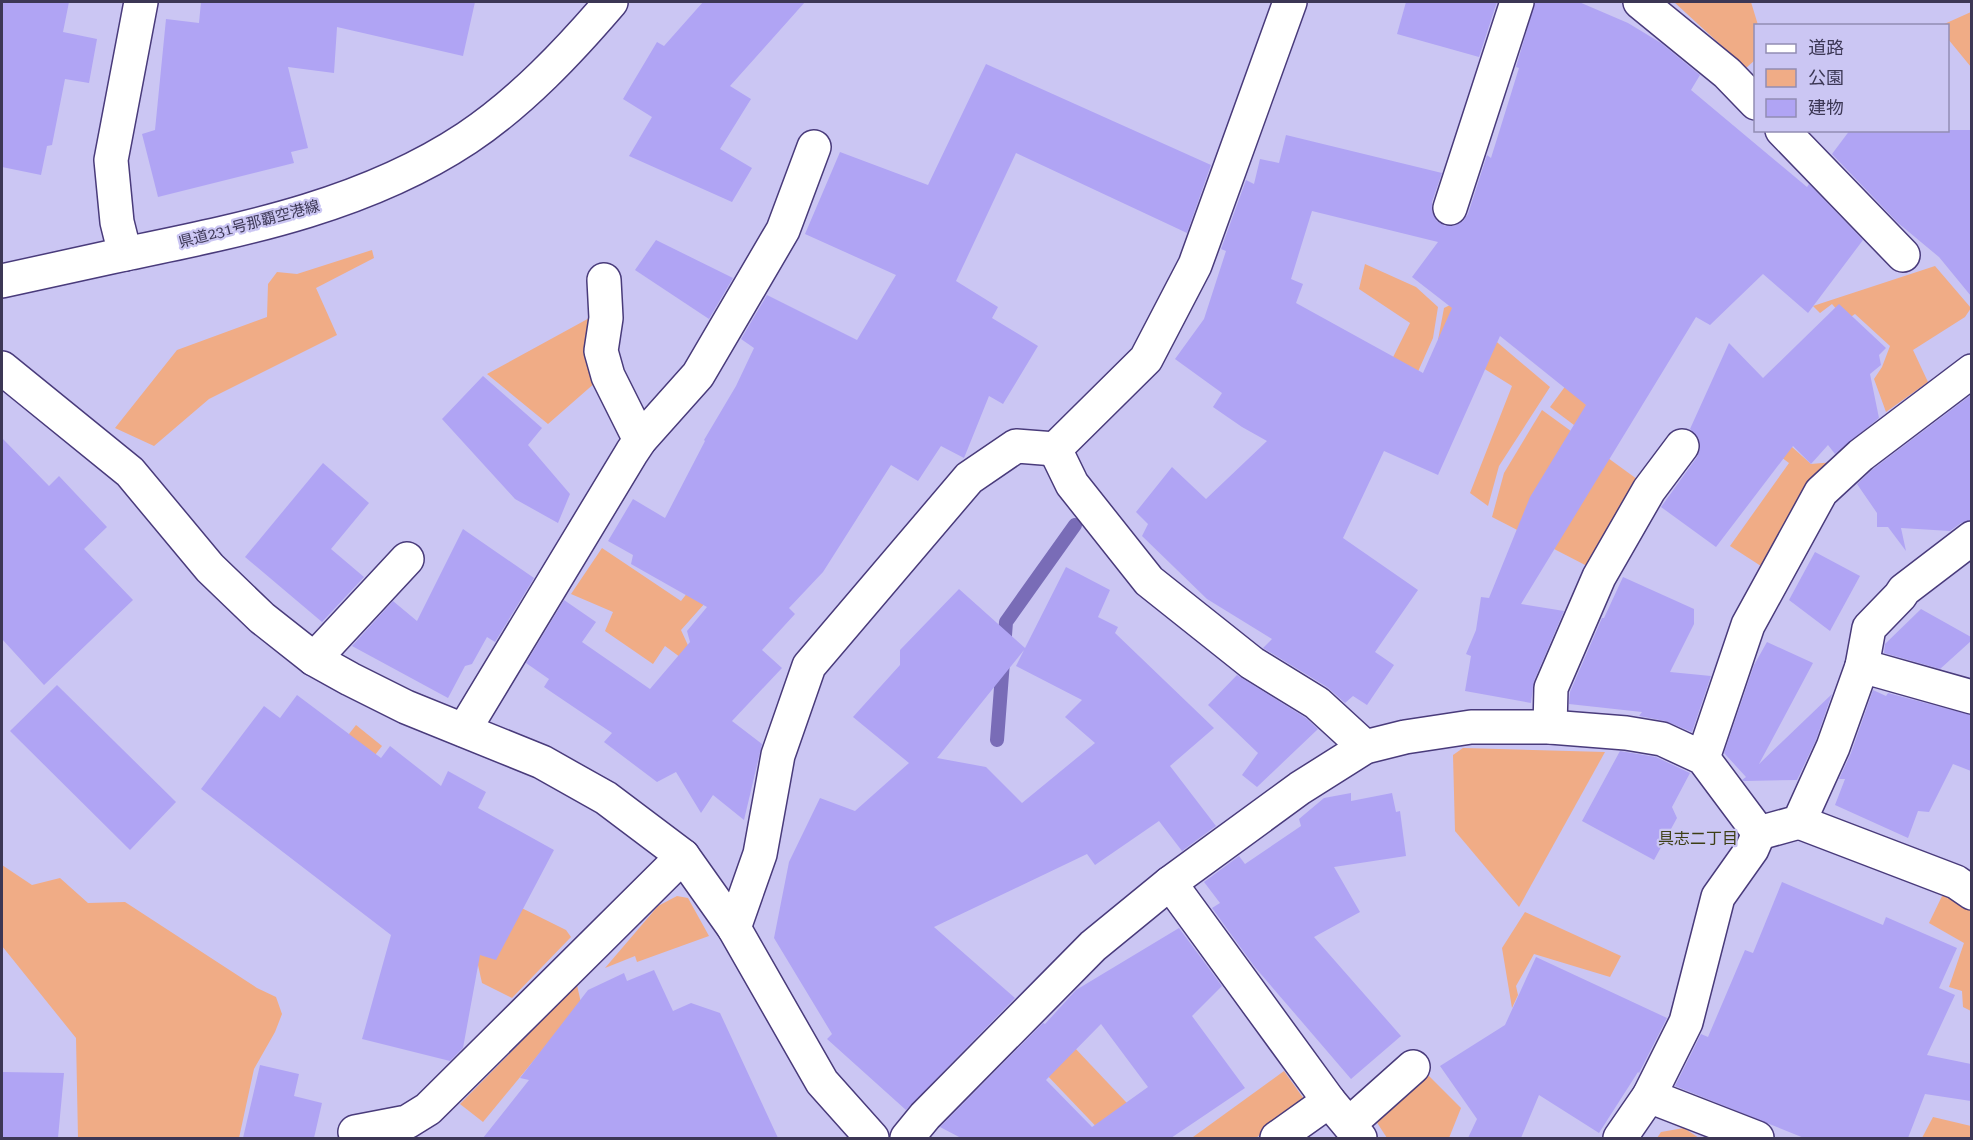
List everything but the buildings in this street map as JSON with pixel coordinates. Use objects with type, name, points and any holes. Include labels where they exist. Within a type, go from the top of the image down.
[{"type":"street","points":[[125,254],[117,222],[111,160],[141,2]]},
{"type":"street","name":"県道231号那覇空港線","points":[[2,281],[230,233],[299,214],[357,194],[413,168],[467,138],[520,96],[577,42],[611,2]]},
{"type":"street","points":[[734,928],[760,854],[778,755],[809,666],[969,478],[1016,447],[1055,449],[1146,359],[1195,265],[1290,2]]},
{"type":"street","points":[[1450,208],[1517,2]]},
{"type":"street","points":[[1640,2],[1727,73],[1754,102]]},
{"type":"street","points":[[1784,132],[1903,255]]},
{"type":"street","points":[[464,730],[640,440],[698,375],[783,230],[814,147]]},
{"type":"street","points":[[604,279],[606,318],[601,351],[608,376],[640,440]]},
{"type":"street","points":[[2,368],[130,472],[210,568],[262,618],[314,659],[406,707],[542,762],[606,798],[683,856],[734,928],[822,1082],[872,1138]]},
{"type":"street","points":[[1703,758],[1748,626],[1821,492],[1861,455],[1971,371]]},
{"type":"street","points":[[1550,727],[1551,688],[1599,577],[1648,490],[1682,446]]},
{"type":"street","points":[[1055,449],[1072,484],[1149,581],[1252,663],[1317,703],[1365,747]]},
{"type":"street","points":[[1799,822],[1833,747],[1862,666],[1869,628],[1904,590],[1971,538]]},
{"type":"street","points":[[314,659],[407,559]]},
{"type":"street","points":[[1862,666],[1971,697]]},
{"type":"street","points":[[907,1138],[925,1116],[1093,945],[1170,883],[1300,788],[1365,747],[1405,737],[1471,727],[1550,727],[1626,733],[1662,740],[1703,758],[1760,833]]},
{"type":"street","points":[[1620,1138],[1649,1096],[1686,1023],[1718,897],[1752,849],[1760,833],[1799,822],[1956,882],[1971,893]]},
{"type":"street","points":[[355,1132],[407,1122],[428,1108],[683,856]]},
{"type":"street","points":[[1170,883],[1346,1121]]},
{"type":"street","points":[[1277,1138],[1346,1121],[1413,1067]]},
{"type":"street","points":[[1649,1096],[1756,1138]]},
{"type":"green space","points":[[1674,2],[1751,2],[1758,24],[1754,24],[1754,61],[1746,68]]},
{"type":"green space","points":[[1971,12],[1971,67],[1949,40],[1949,24],[1944,24]]},
{"type":"green space","points":[[372,250],[374,258],[316,288],[337,335],[209,399],[154,446],[115,428],[177,350],[267,317],[268,284],[277,272],[297,274]]},
{"type":"green space","points":[[1365,264],[1416,287],[1438,307],[1433,338],[1378,461],[1350,444],[1410,323],[1359,289]]},
{"type":"green space","points":[[1935,266],[1971,308],[1965,317],[1913,350],[1928,382],[1886,412],[1874,379],[1882,367],[1890,346],[1855,314],[1846,320],[1832,304],[1820,313],[1813,306]]},
{"type":"green space","points":[[1452,304],[1550,387],[1499,466],[1488,506],[1470,493],[1512,386],[1438,340],[1444,308]]},
{"type":"green space","points":[[593,316],[585,345],[596,382],[548,424],[487,374]]},
{"type":"green space","points":[[1586,358],[1610,376],[1574,425],[1550,407]]},
{"type":"green space","points":[[1745,405],[1811,464],[1834,462],[1764,568],[1730,546],[1789,463],[1734,422]]},
{"type":"green space","points":[[1542,410],[1641,482],[1589,567],[1492,517],[1504,473]]},
{"type":"green space","points":[[730,539],[714,593],[681,630],[691,652],[684,660],[665,646],[653,664],[605,631],[613,612],[571,594],[602,548],[681,601]]},
{"type":"green space","points":[[356,725],[382,746],[357,778],[331,757]]},
{"type":"green space","points":[[1463,748],[1605,752],[1519,907],[1455,831],[1453,755]]},
{"type":"green space","points":[[403,849],[566,930],[571,937],[512,998],[482,983],[478,965]]},
{"type":"green space","points":[[2,865],[32,885],[60,878],[88,903],[125,902],[257,988],[276,997],[282,1014],[275,1032],[254,1069],[239,1138],[78,1138],[76,1038],[2,946]]},
{"type":"green space","points":[[1944,892],[1971,910],[1971,1011],[1963,1007],[1962,991],[1949,987],[1964,943],[1929,923]]},
{"type":"green space","points":[[677,896],[688,898],[709,936],[637,962],[635,956],[605,968],[658,906]]},
{"type":"green space","points":[[1525,912],[1621,956],[1610,977],[1534,954],[1516,986],[1518,995],[1512,1008],[1502,948]]},
{"type":"green space","points":[[577,985],[581,1003],[483,1122],[460,1104]]},
{"type":"green space","points":[[1073,1046],[1160,1138],[1107,1138],[1045,1073]]},
{"type":"green space","points":[[1284,1071],[1304,1099],[1256,1138],[1193,1137]]},
{"type":"green space","points":[[1424,1071],[1461,1108],[1449,1138],[1387,1138],[1374,1118]]},
{"type":"green space","points":[[1933,1117],[1971,1126],[1971,1138],[1922,1138]]},
{"type":"green space","points":[[1684,1128],[1699,1138],[1657,1138],[1661,1132]]},
{"type":"waterway","points":[[997,740],[1006,622],[1075,525]]},
{"type":"district","name":"具志二丁目","points":[[1698,838]]}]
